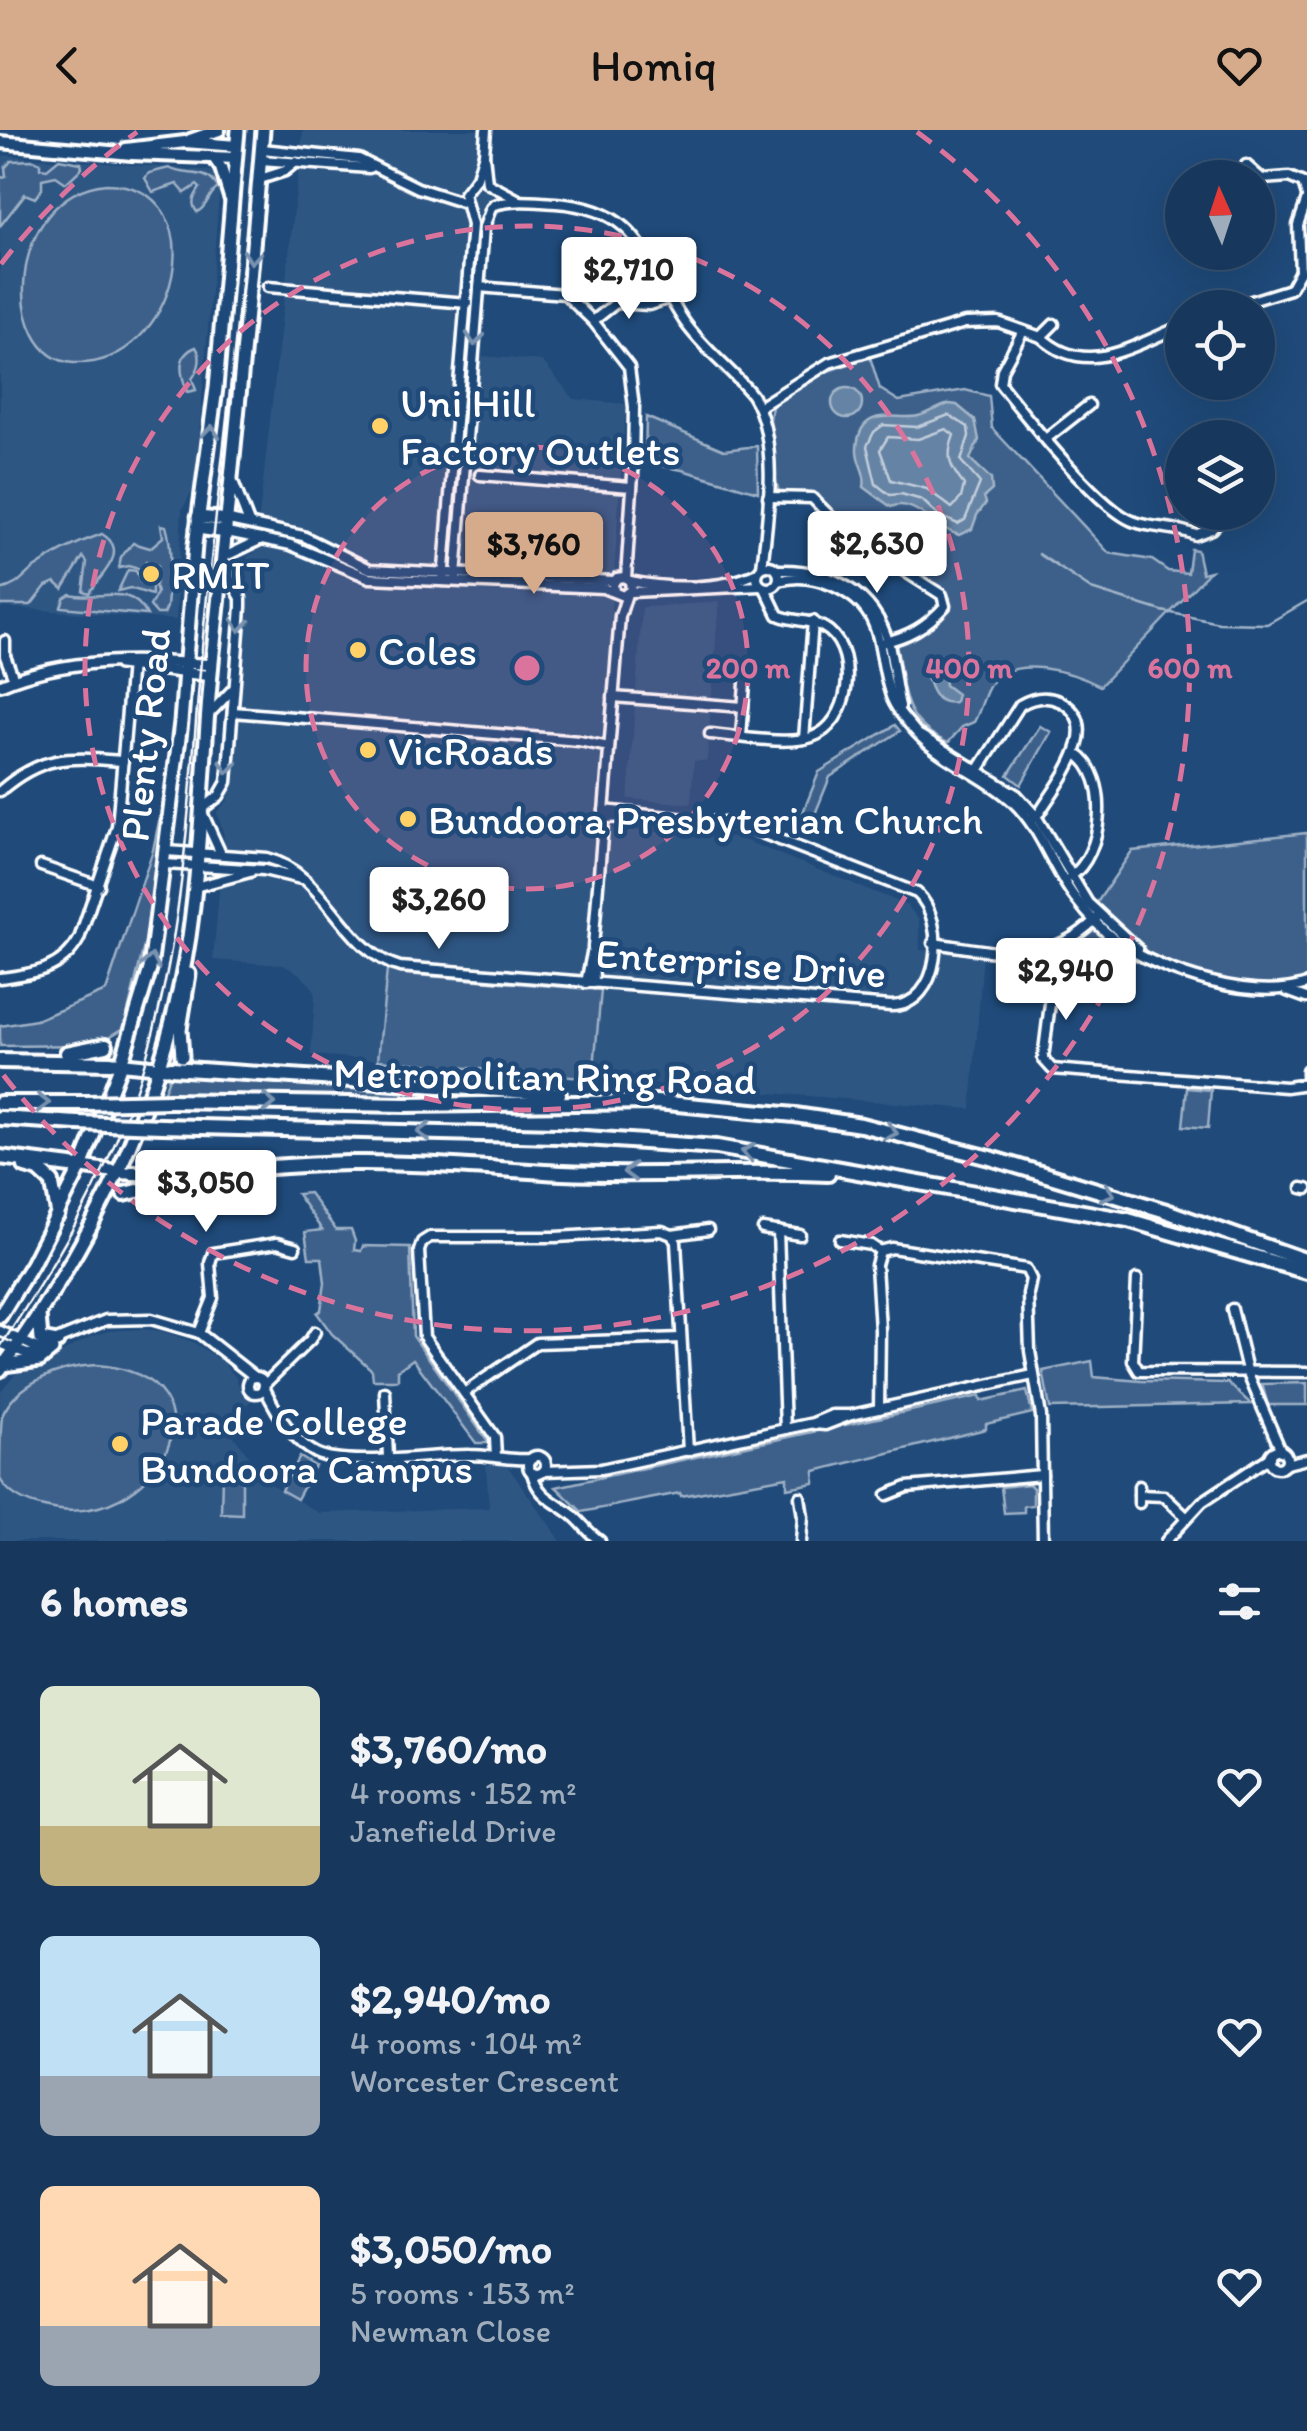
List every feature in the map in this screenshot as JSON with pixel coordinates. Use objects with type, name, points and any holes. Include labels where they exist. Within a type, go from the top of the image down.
[{"type":"highway","name":"Plenty Road","points":[[0,1316],[58,1215],[130,1034],[150,968],[186,668],[197,523],[214,406],[238,130]]},
{"type":"highway","name":"Plenty Road","points":[[2,1367],[39,1315],[126,1173],[165,1068],[198,859],[263,130]]},
{"type":"highway","points":[[236,152],[261,154]]},
{"type":"highway","points":[[197,523],[228,526]]},
{"type":"highway","points":[[189,935],[188,989],[180,1029],[182,1056],[190,1069]]},
{"type":"highway","points":[[0,1058],[70,1054],[106,1046],[130,1034]]},
{"type":"highway","points":[[0,1058],[520,1093],[623,1096],[656,1102]]},
{"type":"highway","name":"Metropolitan Ring Road","points":[[0,1102],[656,1102],[771,1112],[892,1132],[1138,1202],[1307,1261]]},
{"type":"highway","name":"Metropolitan Ring Road","points":[[0,1118],[77,1124],[656,1140],[743,1151],[1128,1220],[1307,1272]]},
{"type":"highway","points":[[0,1159],[126,1173],[210,1173],[413,1162],[565,1173],[867,1174]]},
{"type":"highway","points":[[0,1159],[39,1170],[52,1182],[58,1215]]},
{"type":"highway","points":[[105,1202],[170,1182],[266,1168]]},
{"type":"highway","points":[[2,1367],[40,1360],[54,1346],[41,1339],[39,1315]]},
{"type":"main road","points":[[115,151],[185,142],[219,130]]},
{"type":"main road","points":[[0,142],[214,158],[236,152]]},
{"type":"main road","points":[[185,142],[236,152]]},
{"type":"main road","points":[[214,158],[232,203]]},
{"type":"street","points":[[444,194],[465,190],[474,182],[484,154],[486,130]]},
{"type":"street","points":[[261,154],[296,162],[378,170]]},
{"type":"street","points":[[261,154],[358,160],[482,213],[521,201],[583,206],[612,217],[639,242],[694,335],[742,383],[759,407],[768,438],[767,569],[774,609],[783,618],[813,622],[830,632],[846,663],[840,711],[817,735],[804,739],[710,734]]},
{"type":"street","points":[[456,578],[484,227],[492,207],[484,154]]},
{"type":"street","points":[[260,179],[285,171],[296,162]]},
{"type":"street","points":[[1275,178],[1289,177],[1303,183],[1307,197],[1298,226],[1304,270],[1290,289],[1275,294]]},
{"type":"street","points":[[474,182],[521,201]]},
{"type":"street","points":[[443,577],[472,226],[465,190]]},
{"type":"street","points":[[268,287],[478,304]]},
{"type":"street","points":[[480,287],[565,294],[627,361],[633,386],[631,487],[590,983]]},
{"type":"street","points":[[593,321],[616,303],[652,304],[669,296]]},
{"type":"street","points":[[759,407],[829,363],[965,323],[998,322],[1044,340],[1062,355],[1093,359],[1165,332]]},
{"type":"street","points":[[1044,340],[1054,324]]},
{"type":"street","points":[[1023,330],[1002,370],[1000,384],[1096,494],[1131,521],[1165,526]]},
{"type":"street","points":[[458,381],[472,382]]},
{"type":"street","points":[[1047,438],[1089,405]]},
{"type":"street","points":[[480,475],[631,487]]},
{"type":"street","points":[[232,479],[250,522]]},
{"type":"street","points":[[768,497],[812,498],[852,538],[942,595],[945,606],[928,624],[884,642]]},
{"type":"street","points":[[228,526],[250,522],[318,542],[370,569],[443,577],[704,584],[745,579],[767,569],[816,572],[843,583],[871,608],[902,714],[914,731],[1011,790],[1094,915]]},
{"type":"street","points":[[228,526],[291,545],[370,578],[443,577]]},
{"type":"street","points":[[1184,530],[1195,535],[1208,530]]},
{"type":"street","points":[[224,562],[262,539]]},
{"type":"street","points":[[318,542],[321,559]]},
{"type":"street","name":"Plenty Road","points":[[201,810],[226,786],[233,712],[241,598],[224,562]]},
{"type":"street","points":[[767,569],[770,586]]},
{"type":"street","points":[[628,593],[770,586],[803,578],[838,588],[866,612],[884,642]]},
{"type":"street","points":[[620,584],[628,593]]},
{"type":"street","points":[[620,616],[628,593]]},
{"type":"street","points":[[804,739],[813,622]]},
{"type":"street","points":[[5,641],[5,656],[14,679]]},
{"type":"street","points":[[0,978],[42,971],[70,953],[83,930],[117,827],[131,663]]},
{"type":"street","points":[[0,684],[61,666],[131,663],[212,671]]},
{"type":"street","points":[[741,736],[746,670]]},
{"type":"street","name":"Plenty Road","points":[[210,712],[234,688]]},
{"type":"street","points":[[614,697],[743,707]]},
{"type":"street","points":[[976,772],[1014,711],[1041,697],[1060,702],[1074,716],[1080,739],[1076,754],[1032,818]]},
{"type":"street","points":[[233,712],[610,744]]},
{"type":"street","points":[[1070,877],[1089,858],[1099,824],[1090,766],[1076,754]]},
{"type":"street","points":[[0,791],[25,771],[46,761],[70,758],[123,762]]},
{"type":"street","points":[[201,810],[221,854]]},
{"type":"street","name":"Enterprise Drive","points":[[198,859],[221,854],[283,862],[294,868],[374,954],[394,966],[899,1006],[915,1000],[927,988],[933,947],[932,912],[912,890],[736,824],[604,814]]},
{"type":"street","points":[[1032,818],[1064,882],[1119,943],[1208,981],[1282,989],[1307,985],[1307,999],[1282,989]]},
{"type":"street","name":"Enterprise Drive","points":[[166,857],[286,873],[309,884]]},
{"type":"street","points":[[41,866],[98,886]]},
{"type":"street","points":[[195,887],[264,870]]},
{"type":"street","points":[[933,947],[1027,954],[1046,951],[1075,934],[1094,915]]},
{"type":"street","points":[[1046,951],[1050,995],[1045,1048],[1050,1063],[1064,1069],[1286,1087],[1307,1084]]},
{"type":"street","points":[[762,1229],[800,1234]]},
{"type":"street","points":[[496,1457],[496,1437],[422,1333],[419,1251],[425,1239],[662,1231],[672,1235],[708,1230]]},
{"type":"street","points":[[778,1231],[785,1429]]},
{"type":"street","points":[[672,1235],[676,1243],[688,1451]]},
{"type":"street","points":[[840,1240],[871,1245],[880,1251],[892,1248],[1026,1269],[1031,1279],[1029,1330],[1040,1407],[1043,1541]]},
{"type":"street","points":[[199,1334],[213,1298],[213,1254],[277,1244],[295,1248]]},
{"type":"street","points":[[880,1251],[876,1265],[880,1409]]},
{"type":"street","points":[[1138,1279],[1133,1309],[1135,1368],[1150,1373],[1307,1372]]},
{"type":"street","points":[[1232,1309],[1279,1456],[1274,1466],[1241,1476]]},
{"type":"street","points":[[0,1343],[54,1346],[85,1327],[124,1319],[162,1321],[199,1334],[220,1347],[258,1384],[298,1438],[318,1454],[339,1459],[537,1456],[572,1470]]},
{"type":"street","points":[[0,1332],[18,1346]]},
{"type":"street","points":[[258,1384],[315,1332]]},
{"type":"street","points":[[464,1394],[537,1343],[681,1338]]},
{"type":"street","points":[[508,1459],[537,1472],[601,1470],[812,1424],[832,1415],[851,1415],[1033,1375]]},
{"type":"street","points":[[386,1392],[388,1457]]},
{"type":"street","points":[[1166,1541],[1216,1491],[1241,1476],[1279,1456],[1307,1457]]},
{"type":"street","points":[[532,1458],[541,1493],[572,1514],[600,1541]]},
{"type":"street","points":[[537,1472],[544,1460]]},
{"type":"street","points":[[887,1495],[906,1487],[1042,1475]]},
{"type":"street","points":[[1139,1495],[1164,1496],[1186,1517]]},
{"type":"street","points":[[800,1497],[801,1541]]},
{"type":"shaded area","points":[[303,130],[494,130],[491,170],[506,186],[504,210],[493,220],[482,356],[542,361],[574,399],[626,404],[597,828],[736,837],[907,905],[919,920],[920,950],[983,954],[971,1109],[593,1079],[600,990],[388,970],[378,1060],[311,1055],[315,996],[300,974],[283,965],[213,960],[224,836],[217,812],[228,800],[239,703],[241,568],[249,555],[255,553]]},
{"type":"shaded area","points":[[0,155],[213,171],[220,183],[196,471],[193,489],[182,510],[176,620],[0,607]]},
{"type":"shaded area","points":[[59,159],[81,163],[82,168],[66,183],[56,176],[42,179],[42,189],[35,198],[25,194],[0,226],[0,178],[6,176],[5,168],[11,161],[34,160],[40,168],[47,169]]},
{"type":"shaded area","points":[[169,168],[208,177],[218,188],[197,212],[193,203],[200,188],[197,185],[185,193],[177,184],[153,192],[145,178],[149,173]]},
{"type":"shaded area","points":[[106,184],[142,192],[164,213],[174,242],[172,276],[160,309],[139,337],[110,357],[74,363],[50,354],[34,334],[25,307],[25,275],[32,244],[48,215],[73,194]]},
{"type":"shaded area","points":[[196,347],[199,363],[192,379],[196,390],[187,392],[182,360]]},
{"type":"shaded area","points":[[870,357],[880,389],[899,401],[965,390],[989,396],[992,428],[1109,553],[1152,560],[1168,571],[1188,573],[1191,549],[1197,550],[1202,573],[1210,571],[1100,686],[1043,668],[1013,670],[990,685],[974,722],[962,727],[948,743],[932,734],[907,702],[896,644],[935,621],[950,598],[860,537],[837,518],[818,494],[779,493],[772,461],[772,406],[816,375]]},
{"type":"shaded area","points":[[646,417],[724,450],[757,446],[758,492],[645,463]]},
{"type":"shaded area","points":[[161,525],[166,526],[170,566],[167,607],[164,614],[157,614],[150,606],[157,593],[157,566],[146,562],[143,570],[119,568],[121,557],[133,543],[150,548],[163,537]]},
{"type":"shaded area","points":[[102,534],[114,548],[114,556],[89,593],[83,591],[87,562],[83,557],[63,589],[55,582],[46,586],[31,605],[0,605],[0,590],[59,553]]},
{"type":"shaded area","points":[[128,570],[136,571],[141,582],[152,586],[152,595],[130,588],[118,591]]},
{"type":"shaded area","points":[[70,594],[123,596],[140,605],[147,615],[61,607]]},
{"type":"shaded area","points":[[719,602],[707,761],[694,761],[691,804],[628,799],[642,607]]},
{"type":"shaded area","points":[[895,725],[900,731],[830,777],[807,834],[796,830],[819,772]]},
{"type":"shaded area","points":[[1040,726],[1051,732],[1021,785],[1008,775]]},
{"type":"shaded area","points":[[162,807],[165,808],[150,921],[124,1028],[96,1045],[0,1046],[0,1026],[36,1020],[106,991],[153,850]]},
{"type":"shaded area","points":[[1307,833],[1307,982],[1236,982],[1186,971],[1145,952],[1094,907],[1132,851]]},
{"type":"shaded area","points":[[1092,928],[1120,946],[1108,993],[1095,987],[1055,984],[1056,952]]},
{"type":"shaded area","points":[[387,970],[601,990],[593,1079],[378,1060]]},
{"type":"shaded area","points":[[171,1072],[409,1090],[408,1097],[163,1094]]},
{"type":"shaded area","points":[[1187,1088],[1211,1090],[1208,1128],[1183,1126]]},
{"type":"shaded area","points":[[309,1193],[336,1230],[351,1230],[354,1250],[361,1251],[363,1246],[410,1247],[413,1336],[489,1443],[476,1443],[413,1359],[398,1370],[398,1380],[373,1380],[372,1370],[332,1334],[317,1313],[321,1310],[325,1283],[322,1258],[309,1258],[305,1232],[322,1230],[297,1194]]},
{"type":"shaded area","name":"Parade College Bundoora Campus","points":[[142,1329],[193,1342],[224,1363],[243,1396],[252,1400],[224,1424],[272,1485],[319,1513],[489,1508],[486,1465],[506,1464],[561,1541],[0,1541],[0,1392],[20,1368],[42,1363],[90,1337],[109,1331]]},
{"type":"shaded area","points":[[1092,1361],[1094,1377],[1228,1383],[1251,1404],[1050,1408],[1043,1371]]},
{"type":"shaded area","points":[[96,1365],[139,1375],[164,1396],[172,1422],[166,1451],[148,1478],[120,1499],[85,1510],[44,1507],[19,1498],[0,1479],[2,1416],[29,1385],[55,1373]]},
{"type":"shaded area","points":[[1307,1383],[1307,1405],[1268,1405],[1262,1384]]},
{"type":"shaded area","points":[[1027,1391],[1032,1413],[986,1424],[986,1429],[815,1471],[814,1483],[787,1488],[787,1477],[582,1512],[556,1487],[980,1396],[981,1401]]},
{"type":"shaded area","points":[[300,1457],[315,1466],[297,1499],[281,1490]]},
{"type":"shaded area","points":[[222,1476],[242,1477],[242,1514],[221,1513]]},
{"type":"shaded area","points":[[1029,1484],[1033,1488],[1033,1505],[1024,1506],[1024,1512],[1004,1513],[1001,1487]]},
{"type":"water","points":[[847,388],[861,397],[862,403],[853,417],[847,418],[833,409],[832,403],[841,389]]},
{"type":"water","points":[[949,404],[957,405],[975,420],[979,440],[970,459],[991,479],[992,490],[984,497],[986,503],[972,529],[959,535],[908,506],[891,507],[864,487],[857,453],[860,434],[872,419],[918,416]]},
{"type":"water","points":[[937,660],[943,660],[945,685],[957,694],[955,702],[939,699],[930,685],[926,673]]},
{"type":"waterway","points":[[1039,554],[1091,589],[1162,611],[1219,623],[1267,624],[1307,601]]},
{"type":"tram line","points":[[0,1347],[64,1244],[102,1172],[133,1097],[160,1004],[180,894],[251,180]]},
{"type":"place","name":"Uni Hill Factory Outlets","points":[[380,426]]},
{"type":"place","name":"RMIT","points":[[151,574]]},
{"type":"place","name":"Coles","points":[[358,650]]},
{"type":"place","name":"VicRoads","points":[[368,750]]},
{"type":"place","name":"Bundoora Presbyterian Church","points":[[408,819]]},
{"type":"place","name":"Parade College Bundoora Campus","points":[[120,1444]]}]
